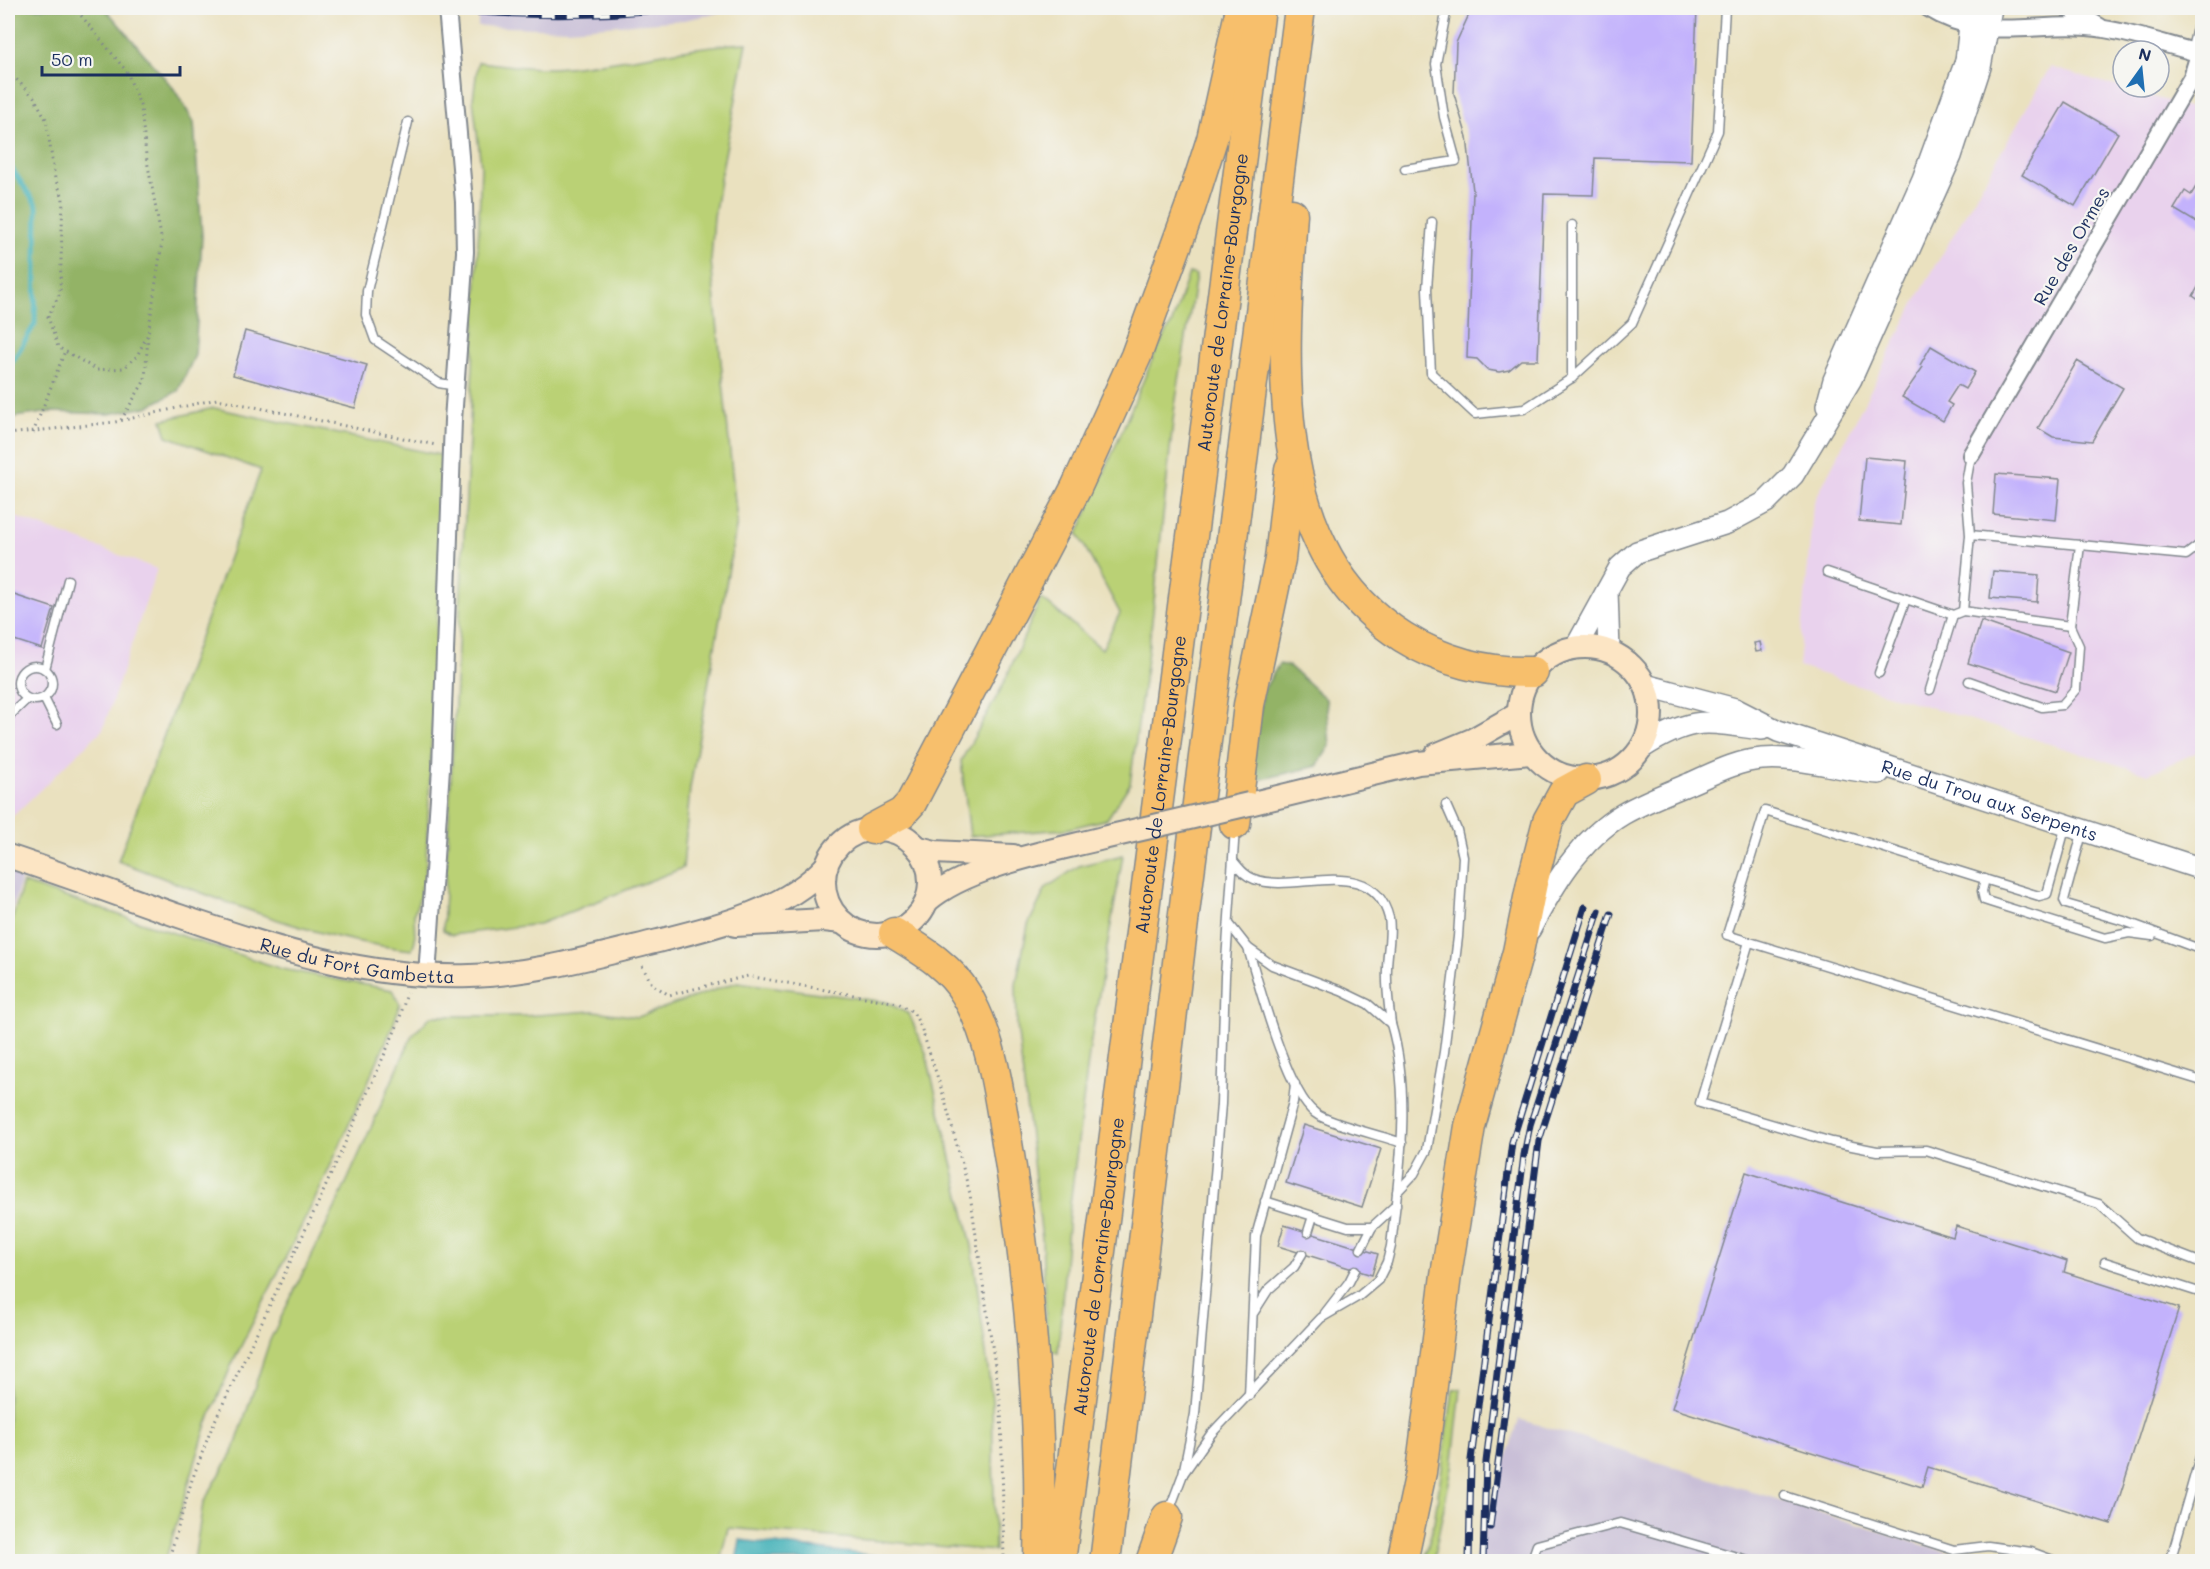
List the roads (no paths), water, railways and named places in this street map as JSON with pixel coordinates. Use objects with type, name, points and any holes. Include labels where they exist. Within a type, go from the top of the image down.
[{"type":"highway","points":[[872,829],[902,813],[911,803],[1076,488],[1136,356],[1190,208],[1212,139],[1241,8]]},
{"type":"highway","name":"Autoroute de Lorraine-Bourgogne","points":[[1060,1562],[1260,8]]},
{"type":"highway","points":[[1105,1562],[1186,897],[1300,8]]},
{"type":"highway","points":[[1242,814],[1249,705],[1280,559],[1292,451],[1285,331],[1295,169],[1287,116]]},
{"type":"highway","points":[[1292,451],[1313,528],[1355,599],[1382,623],[1437,655],[1474,666],[1514,672],[1533,672]]},
{"type":"highway","points":[[1402,1562],[1421,1472],[1461,1175],[1472,1116],[1518,952],[1532,883],[1555,804],[1570,787],[1586,780]]},
{"type":"highway","points":[[894,933],[940,962],[956,979],[975,1013],[990,1052],[1024,1252],[1035,1352],[1040,1449],[1039,1562]]},
{"type":"highway","points":[[1151,1562],[1167,1517]]},
{"type":"main road","points":[[1576,647],[1593,647],[1609,651],[1636,670],[1646,685],[1652,716],[1643,747],[1619,771],[1604,778],[1586,780],[1565,777],[1546,768],[1531,753],[1521,734],[1518,714],[1524,685],[1545,660],[1576,647]]},
{"type":"main road","points":[[927,901],[943,887],[1027,857],[1103,838],[1242,814],[1418,763],[1473,740],[1518,714]]},
{"type":"main road","points":[[1418,763],[1531,753]]},
{"type":"main road","points":[[872,829],[890,830],[906,837],[919,848],[928,864],[930,874],[927,901],[920,915],[909,926],[894,933],[876,936],[858,932],[842,922],[832,911],[823,882],[825,867],[832,852],[843,841],[856,832],[872,829]]},
{"type":"main road","points":[[919,848],[935,852],[1027,857]]},
{"type":"main road","name":"Rue du Fort Gambetta","points":[[8,856],[275,949],[362,969],[420,975],[473,976],[584,959],[718,926],[785,898],[811,882],[825,867]]},
{"type":"main road","name":"Rue du Fort Gambetta","points":[[718,926],[824,920],[842,922]]},
{"type":"street","points":[[420,975],[441,768],[452,448],[465,252],[464,202],[447,8]]},
{"type":"street","points":[[1928,8],[1976,21],[2104,29],[2197,53]]},
{"type":"street","points":[[1976,21],[1991,8]]},
{"type":"street","points":[[2068,8],[2104,29]]},
{"type":"street","points":[[1576,647],[1620,567],[1638,552],[1727,523],[1766,502],[1793,475],[1851,379],[1951,156],[1980,67],[1976,21]]},
{"type":"street","name":"Rue des Ormes","points":[[1971,455],[2192,77],[2197,53]]},
{"type":"street","points":[[1607,590],[1609,651]]},
{"type":"street","name":"Rue du Trou aux Serpents","points":[[1646,685],[1735,709],[1778,731],[2202,869]]},
{"type":"street","name":"Rue du Trou aux Serpents","points":[[1643,747],[1672,729],[1696,721],[1778,731]]},
{"type":"street","points":[[1518,952],[1549,894],[1569,864],[1606,825],[1639,805],[1732,765],[1761,759],[1787,759],[1845,770],[1916,776]]},
{"type":"lane","points":[[1405,169],[1456,161],[1444,117],[1436,64],[1447,8]]},
{"type":"lane","points":[[1432,222],[1428,289],[1431,373],[1475,414],[1524,409],[1572,378],[1632,323],[1718,131],[1725,8]]},
{"type":"lane","points":[[2197,53],[2202,8]]},
{"type":"lane","points":[[408,122],[367,291],[366,315],[375,340],[439,383],[456,386]]},
{"type":"lane","points":[[1572,225],[1572,378]]},
{"type":"lane","points":[[1963,611],[1970,535],[1966,483],[1971,455]]},
{"type":"lane","points":[[1970,535],[2186,555],[2202,543]]},
{"type":"lane","points":[[1969,681],[2042,708],[2062,705],[2076,689],[2079,646],[2070,626],[2080,544]]},
{"type":"lane","points":[[1827,572],[1953,615],[1963,611],[2070,626]]},
{"type":"lane","points":[[45,669],[34,665],[20,674],[19,691],[27,699],[33,701],[44,698],[52,684],[45,669],[68,580]]},
{"type":"lane","points":[[1880,673],[1906,599]]},
{"type":"lane","points":[[1930,690],[1953,615]]},
{"type":"lane","points":[[44,698],[57,724]]},
{"type":"lane","points":[[8,717],[27,699]]},
{"type":"lane","points":[[1397,1192],[1414,1174],[1427,1150],[1444,1052],[1458,936],[1463,857],[1446,805]]},
{"type":"lane","points":[[2074,827],[2047,894],[2039,896],[1765,811],[1727,935],[2202,1081]]},
{"type":"lane","points":[[1167,1517],[1184,1474],[1196,1402],[1221,1104],[1225,976],[1233,862],[1242,814]]},
{"type":"lane","points":[[2074,827],[2064,900],[2066,904],[2124,921],[2202,950]]},
{"type":"lane","points":[[1233,862],[1245,874],[1256,880],[1280,883],[1332,879],[1352,881],[1370,889],[1382,901],[1389,918],[1387,970],[1391,1024],[1404,1115],[1391,1246],[1387,1262],[1378,1280],[1359,1296],[1321,1318]]},
{"type":"lane","points":[[1985,879],[1982,891],[1984,900],[1990,902],[2105,938],[2130,933],[2167,938]]},
{"type":"lane","points":[[1230,925],[1248,948],[1272,964],[1368,1004],[1391,1024]]},
{"type":"lane","points":[[1749,942],[1700,1103],[1832,1142],[1877,1151],[1926,1150],[2099,1204],[2137,1238],[2202,1263]]},
{"type":"lane","points":[[1248,948],[1272,1028],[1304,1104],[1317,1115],[1402,1143]]},
{"type":"lane","points":[[1249,1396],[1256,1236],[1293,1102],[1295,1084]]},
{"type":"lane","points":[[1265,1201],[1347,1227],[1372,1227]]},
{"type":"lane","points":[[1361,1249],[1372,1227],[1396,1205]]},
{"type":"lane","points":[[1308,1232],[1313,1216]]},
{"type":"lane","points":[[1252,1315],[1268,1290],[1294,1267],[1302,1254]]},
{"type":"lane","points":[[2106,1262],[2202,1293]]},
{"type":"lane","points":[[1184,1474],[1211,1434],[1321,1318],[1349,1282],[1355,1270]]},
{"type":"lane","points":[[2170,1562],[2202,1450]]},
{"type":"lane","points":[[1785,1496],[1954,1550],[1988,1546],[2031,1552],[2058,1562]]},
{"type":"lane","points":[[1532,1562],[1537,1545],[1620,1522],[1754,1562]]},
{"type":"water","points":[[740,1540],[921,1561],[736,1561]]},
{"type":"waterway","points":[[8,163],[37,206],[35,324],[8,369]]},
{"type":"railway","points":[[428,8],[551,15],[674,8]]},
{"type":"railway","points":[[1469,1562],[1471,1460],[1512,1142],[1585,907]]},
{"type":"railway","points":[[1483,1562],[1486,1462],[1524,1155],[1530,1125],[1599,911]]},
{"type":"railway","points":[[1490,1527],[1539,1141],[1611,914]]}]
